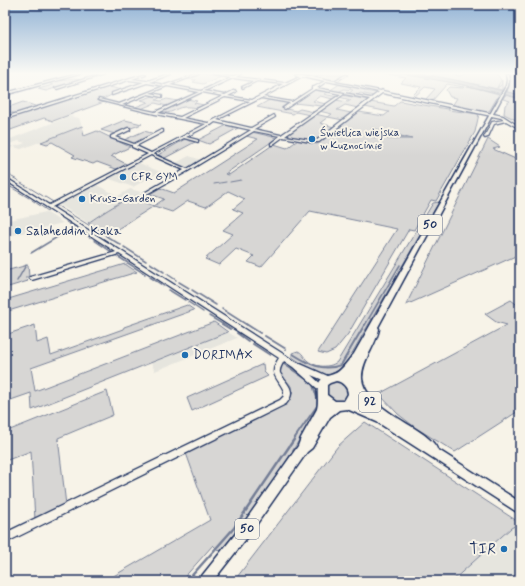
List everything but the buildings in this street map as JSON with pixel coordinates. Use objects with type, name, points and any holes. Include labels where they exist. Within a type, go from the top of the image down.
[{"type":"main road","name":"50","points":[[303,448],[304,441],[322,409],[324,382],[342,374],[356,357],[498,101]]},
{"type":"main road","name":"92","points":[[375,324],[374,334],[358,374],[360,389],[367,400],[419,437],[429,445],[437,455]]},
{"type":"main road","name":"50","points":[[348,383],[356,357]]},
{"type":"main road","points":[[322,393],[328,403],[337,406],[347,405],[353,395],[352,388],[348,383],[332,378]]},
{"type":"main road","name":"92","points":[[353,395],[380,419]]},
{"type":"main road","name":"92","points":[[347,405],[380,419],[520,508]]},
{"type":"main road","name":"50","points":[[206,581],[245,531],[303,448],[308,444],[327,414],[337,406]]},
{"type":"street","points":[[5,118],[58,101]]},
{"type":"street","points":[[104,101],[210,124]]},
{"type":"street","points":[[118,105],[127,101]]},
{"type":"street","points":[[155,113],[181,101]]},
{"type":"street","points":[[179,118],[214,101]]},
{"type":"street","points":[[50,206],[253,101]]},
{"type":"street","points":[[284,101],[292,103]]},
{"type":"street","points":[[272,144],[332,101]]},
{"type":"street","points":[[216,121],[312,142],[318,141],[369,101]]},
{"type":"street","points":[[431,101],[491,114],[509,120],[520,128]]},
{"type":"street","points":[[284,108],[292,103]]},
{"type":"street","points":[[145,194],[274,116]]},
{"type":"street","points":[[486,137],[494,122],[509,120]]},
{"type":"street","points":[[129,129],[112,137],[134,145],[150,155],[187,170]]},
{"type":"street","points":[[134,145],[162,131]]},
{"type":"street","points":[[184,138],[197,141]]},
{"type":"street","points":[[6,179],[295,365],[322,393]]},
{"type":"street","points":[[32,278],[121,252]]},
{"type":"street","points":[[5,538],[283,402],[287,397],[288,392],[276,375],[276,371],[277,365],[283,357]]},
{"type":"street","points":[[295,365],[302,366],[320,376],[332,378]]},
{"type":"shaded area","points":[[58,101],[104,102],[53,121],[44,118],[5,132],[5,118]]},
{"type":"shaded area","points":[[146,101],[177,101],[167,106],[155,103],[141,109],[133,108],[148,102]]},
{"type":"shaded area","points":[[182,101],[196,101],[194,103],[204,105],[195,108],[180,108],[168,113],[159,112]]},
{"type":"shaded area","points":[[267,101],[285,101],[289,102],[281,108],[296,111],[300,109],[314,112],[310,115],[296,112],[293,114],[257,107]]},
{"type":"shaded area","points":[[296,101],[315,101],[326,104],[322,106],[294,103]]},
{"type":"shaded area","points":[[334,101],[366,101],[358,108],[345,105],[337,110],[351,113],[343,120],[328,117],[332,114],[319,111]]},
{"type":"shaded area","points":[[400,101],[402,101],[447,109],[451,106],[448,110],[479,114],[475,132],[436,201],[431,200],[414,230],[409,229],[348,334],[335,350],[326,354],[318,352],[397,229],[310,211],[261,267],[248,262],[254,256],[236,249],[219,265],[205,259],[233,234],[223,230],[243,213],[233,209],[245,199],[228,191],[206,207],[188,201],[172,212],[154,206],[164,199],[150,194],[160,188],[174,193],[258,139],[246,136],[252,132],[277,138],[225,174],[229,175],[274,144],[287,148],[298,140],[317,144],[359,112],[384,116],[389,112],[365,107],[370,102],[394,106]]},
{"type":"shaded area","points":[[455,101],[495,101],[490,110],[485,113],[452,106]]},
{"type":"shaded area","points":[[510,101],[520,101],[520,122],[504,114],[505,105]]},
{"type":"shaded area","points":[[23,102],[38,107],[16,114],[5,110],[5,105],[9,107]]},
{"type":"shaded area","points":[[315,114],[328,117],[320,123],[334,127],[316,141],[286,135]]},
{"type":"shaded area","points":[[70,116],[79,118],[82,126],[21,149],[14,147],[25,143],[19,141],[9,144],[5,143],[5,141]]},
{"type":"shaded area","points":[[125,120],[142,124],[115,134],[101,130]]},
{"type":"shaded area","points":[[227,125],[238,128],[209,144],[198,140]]},
{"type":"shaded area","points":[[82,126],[84,136],[97,131],[130,147],[111,156],[128,165],[116,169],[97,162],[93,164],[72,157],[75,155],[52,142],[47,144],[41,142]]},
{"type":"shaded area","points":[[372,128],[412,139],[373,137],[370,133]]},
{"type":"shaded area","points":[[144,131],[155,134],[134,144],[124,140]]},
{"type":"shaded area","points":[[185,139],[195,142],[165,158],[158,155]]},
{"type":"shaded area","points":[[488,139],[500,147],[493,149],[520,161],[520,254],[406,305]]},
{"type":"shaded area","points":[[9,145],[14,147],[5,149],[5,147]]},
{"type":"shaded area","points":[[189,156],[201,160],[189,167],[176,163]]},
{"type":"shaded area","points":[[137,162],[160,172],[133,187],[107,178]]},
{"type":"shaded area","points":[[95,184],[118,196],[130,189],[141,192],[139,194],[141,195],[130,198],[88,223],[57,203]]},
{"type":"shaded area","points":[[140,195],[146,196],[140,201],[154,206],[108,235],[88,223],[125,200]]},
{"type":"shaded area","points":[[439,202],[344,365],[337,371],[330,374],[323,374],[309,368],[292,357],[292,353],[298,351],[308,361],[316,365],[329,366],[337,362],[433,203]]},
{"type":"shaded area","points":[[46,212],[63,223],[5,237],[5,221]]},
{"type":"shaded area","points":[[125,264],[137,272],[5,312],[5,300]]},
{"type":"shaded area","points":[[28,265],[29,277],[26,277],[26,279],[28,281],[5,288],[5,271]]},
{"type":"shaded area","points":[[511,300],[520,307],[520,410],[455,452],[416,428],[398,414],[379,394],[507,325],[496,322],[485,314]]},
{"type":"shaded area","points":[[187,305],[194,310],[31,368],[35,391],[214,322],[228,332],[32,410],[31,393],[5,402],[5,335],[35,325],[37,343],[48,339],[51,355]]},
{"type":"shaded area","points":[[228,332],[237,338],[155,371],[151,363]]},
{"type":"shaded area","points":[[263,364],[264,372],[268,376],[192,411],[187,398]]},
{"type":"shaded area","points":[[282,364],[286,364],[297,371],[310,380],[316,387],[318,409],[273,483],[220,552],[213,545],[181,581],[105,581],[210,520],[186,453],[289,401],[292,396],[290,384],[278,371]]},
{"type":"shaded area","points":[[336,381],[346,385],[349,392],[347,397],[342,402],[335,402],[326,394],[327,384]]},
{"type":"shaded area","points":[[107,391],[113,415],[58,438],[66,505],[35,520],[31,451],[5,461],[5,432]]},
{"type":"shaded area","points":[[365,422],[520,523],[511,528],[452,581],[234,581],[338,446]]},
{"type":"shaded area","name":"TIR","points":[[520,524],[520,581],[452,581],[511,528]]},
{"type":"waterway","points":[[5,172],[11,176]]},
{"type":"waterway","points":[[12,177],[19,181]]},
{"type":"waterway","points":[[230,182],[241,180]]},
{"type":"waterway","points":[[214,184],[226,182]]},
{"type":"waterway","points":[[21,183],[28,187]]},
{"type":"waterway","points":[[9,186],[29,198]]},
{"type":"waterway","points":[[30,188],[43,196]]},
{"type":"waterway","points":[[45,197],[53,202]]},
{"type":"waterway","points":[[32,200],[48,211]]},
{"type":"waterway","points":[[56,205],[108,237]]},
{"type":"waterway","points":[[66,222],[90,237],[88,236]]},
{"type":"waterway","points":[[57,237],[73,227]]},
{"type":"waterway","points":[[31,253],[59,236]]},
{"type":"waterway","points":[[106,236],[121,245]]},
{"type":"waterway","points":[[94,240],[113,253]]},
{"type":"waterway","points":[[124,247],[146,261]]},
{"type":"waterway","points":[[117,256],[145,274]]},
{"type":"waterway","points":[[150,263],[164,272]]},
{"type":"waterway","points":[[17,281],[26,265]]},
{"type":"waterway","points":[[365,325],[400,265]]},
{"type":"waterway","points":[[167,274],[176,280]]},
{"type":"waterway","points":[[150,277],[164,286]]},
{"type":"waterway","points":[[179,282],[189,288]]},
{"type":"waterway","points":[[169,290],[185,300]]},
{"type":"waterway","points":[[192,290],[216,305]]},
{"type":"waterway","points":[[188,302],[203,312]]},
{"type":"waterway","points":[[222,309],[247,325]]},
{"type":"waterway","points":[[209,316],[224,325]]},
{"type":"waterway","points":[[222,324],[230,329]]},
{"type":"waterway","points":[[246,324],[260,333]]},
{"type":"waterway","points":[[293,354],[316,366],[328,368],[341,365],[365,324]]},
{"type":"waterway","points":[[237,333],[248,341]]},
{"type":"waterway","points":[[265,336],[286,349]]},
{"type":"waterway","points":[[253,344],[270,355]]},
{"type":"waterway","points":[[284,364],[309,381]]},
{"type":"waterway","points":[[294,439],[317,406],[318,401],[313,385]]},
{"type":"waterway","points":[[187,581],[234,528],[295,438]]},
{"type":"place","name":"Świetlica wiejska w Kuznocinie","points":[[312,139]]},
{"type":"place","name":"CFR GYM","points":[[123,177]]},
{"type":"place","name":"Krusz-Garden","points":[[82,199]]},
{"type":"place","name":"Salaheddin Kaka","points":[[18,231]]},
{"type":"place","name":"DORIMAX","points":[[185,355]]},
{"type":"place","name":"TIR","points":[[504,549]]}]
